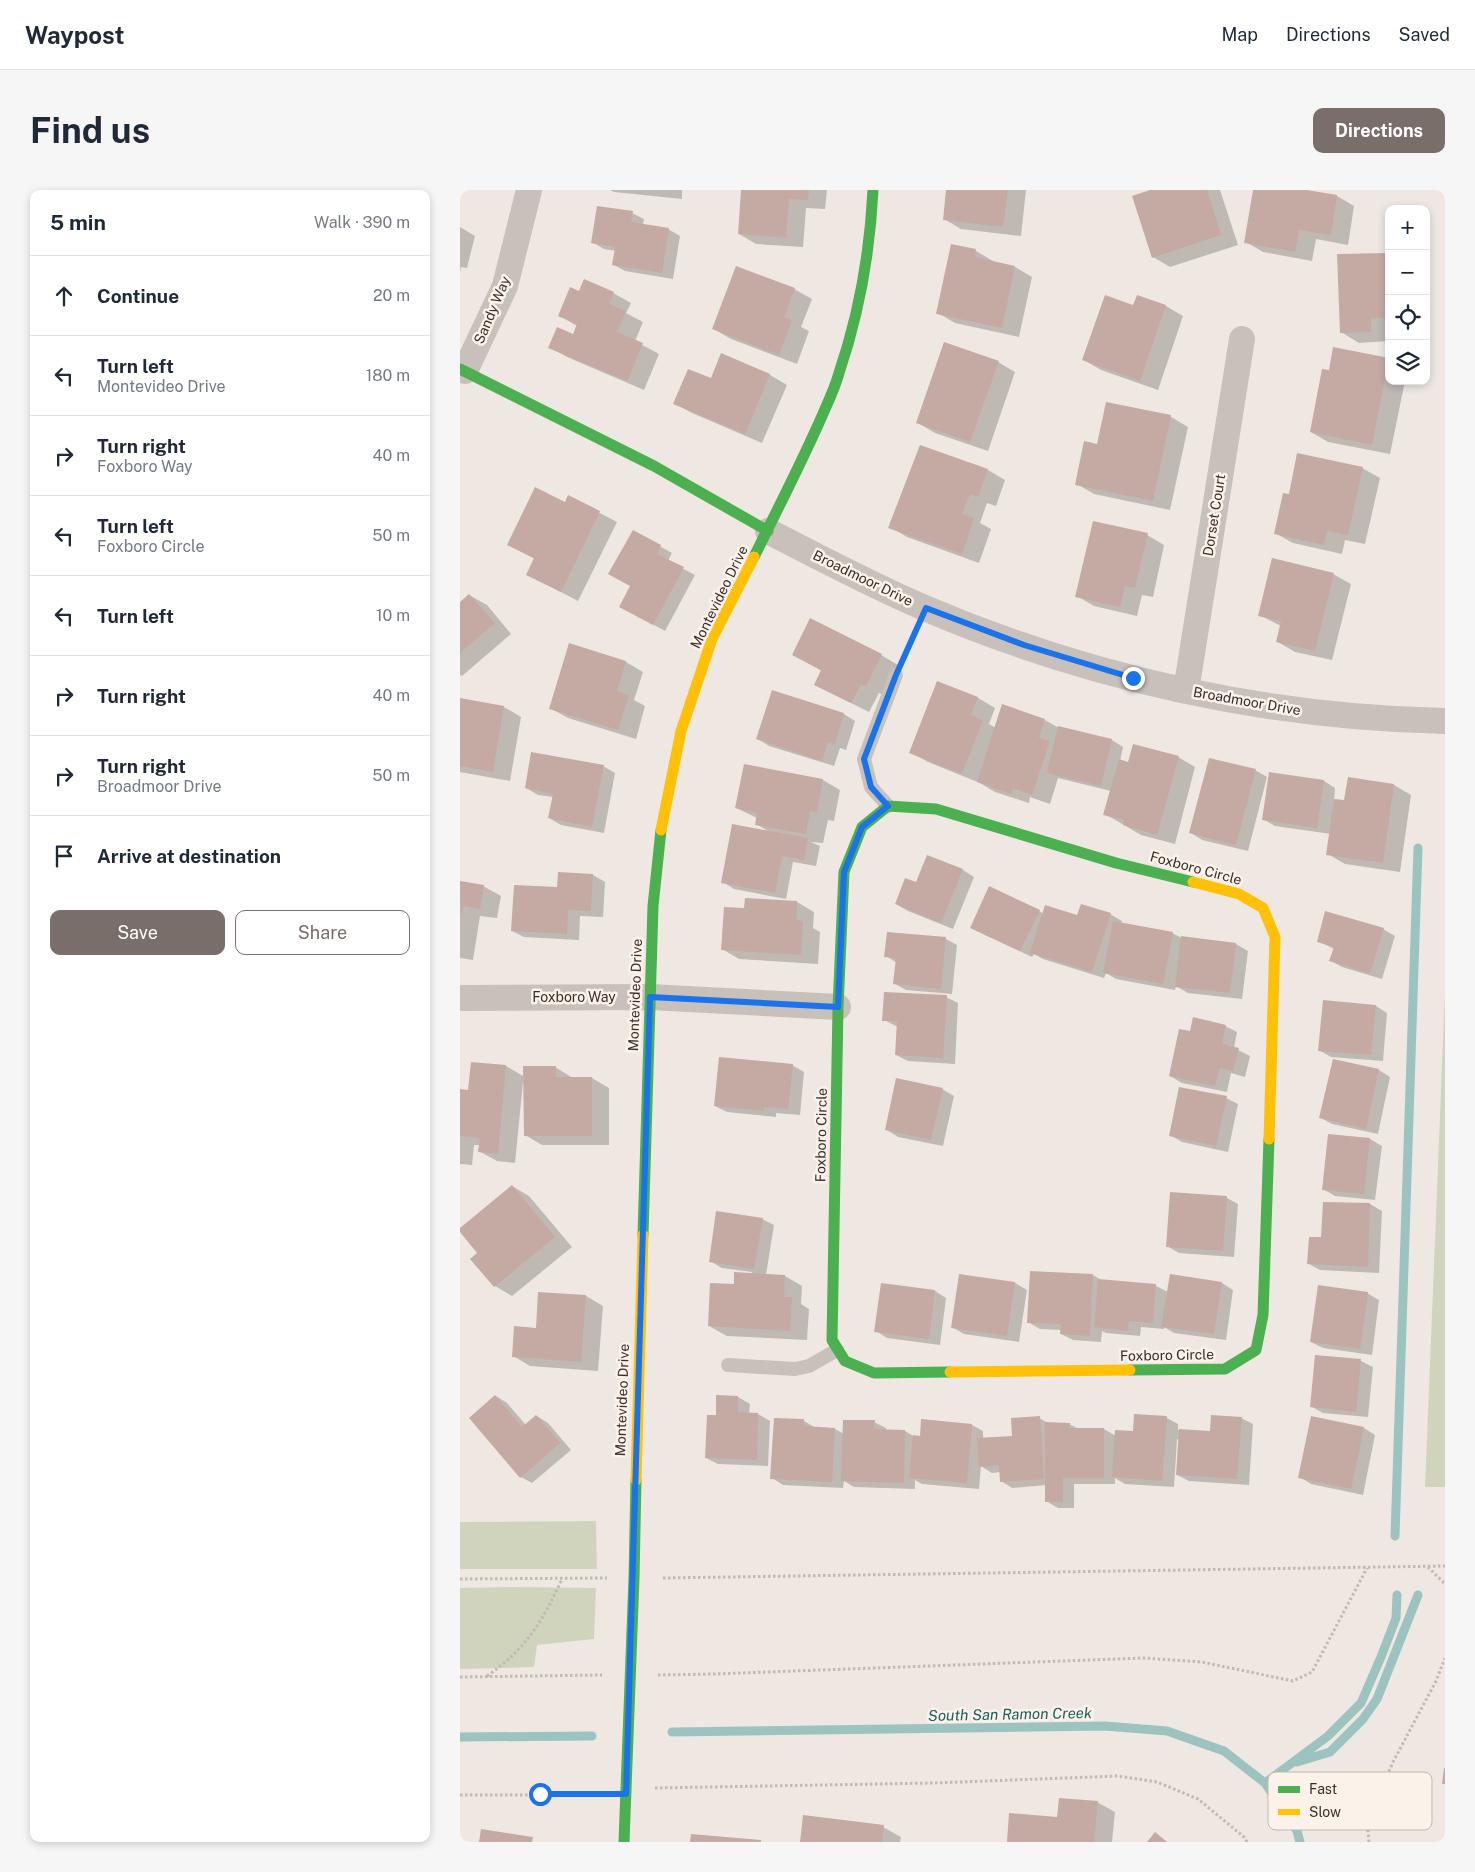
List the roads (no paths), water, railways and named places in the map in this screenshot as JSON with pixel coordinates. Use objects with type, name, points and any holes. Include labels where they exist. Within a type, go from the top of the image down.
[{"type":"street","name":"Sandy Way","points":[[463,370],[505,286],[529,190]]},
{"type":"street","name":"Montevideo Drive","points":[[624,1842],[634,1578],[636,1415],[653,906],[662,818],[681,731],[712,638],[804,457],[839,375],[855,321],[865,270],[871,227],[873,190]]},
{"type":"street","name":"Dorset Court","points":[[1186,691],[1242,339]]},
{"type":"street","name":"Broadmoor Drive","points":[[463,370],[654,466],[811,554],[926,608],[1024,645],[1133,678],[1186,691],[1333,715],[1445,721]]},
{"type":"street","name":"Foxboro Circle","points":[[888,806],[936,809],[1116,863],[1240,894],[1263,908],[1274,937],[1263,1315],[1256,1350],[1225,1369],[874,1373],[845,1361],[837,1350],[832,1340],[838,1007],[844,872],[862,827],[888,806]]},
{"type":"street","name":"Foxboro Way","points":[[460,998],[650,997],[838,1007]]},
{"type":"lane","points":[[888,806],[871,787],[864,759],[896,675]]},
{"type":"lane","points":[[728,1365],[796,1369],[808,1366],[837,1350]]},
{"type":"waterway","points":[[1395,1536],[1418,848]]},
{"type":"waterway","points":[[1280,1772],[1328,1736],[1361,1703],[1396,1618],[1397,1595]]},
{"type":"waterway","points":[[1297,1762],[1330,1752],[1363,1719],[1377,1699],[1418,1595]]},
{"type":"waterway","name":"South San Ramon Creek","points":[[672,1732],[1105,1726],[1167,1731],[1224,1751],[1265,1783],[1268,1788]]},
{"type":"waterway","name":"South San Ramon Creek","points":[[460,1737],[592,1736]]},
{"type":"waterway","name":"South San Ramon Creek","points":[[1296,1830],[1300,1842]]}]
